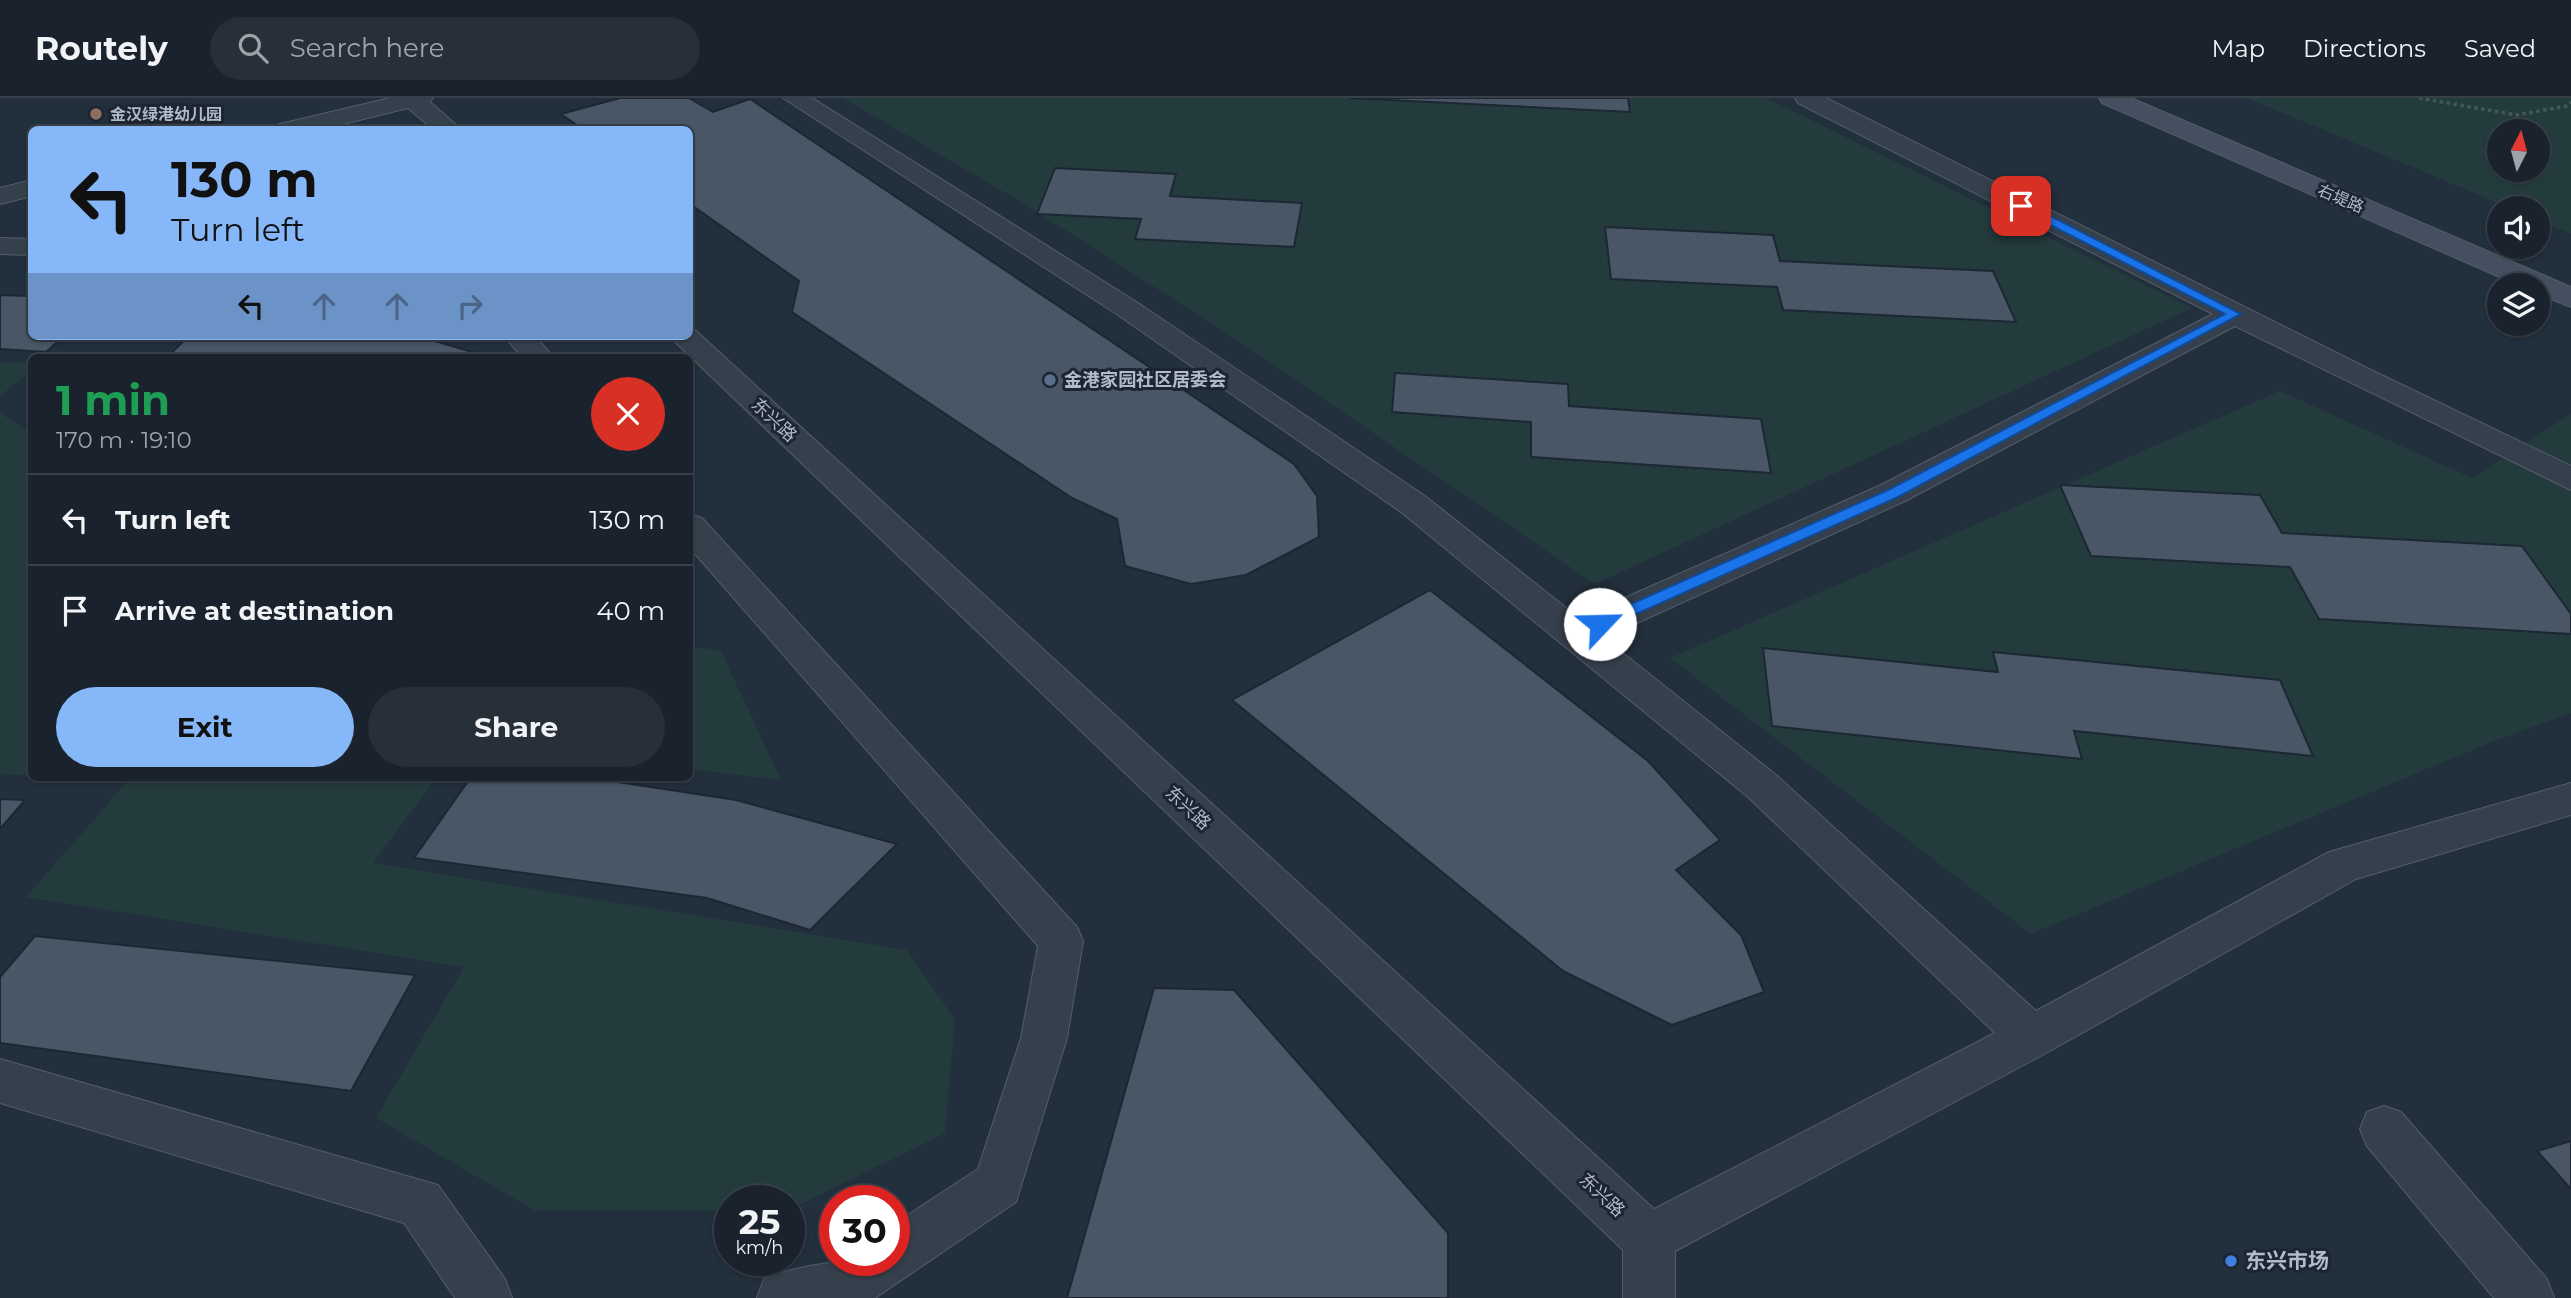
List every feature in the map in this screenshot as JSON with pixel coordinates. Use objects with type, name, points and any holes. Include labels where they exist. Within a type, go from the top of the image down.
[{"type":"main road","name":"右堤路","points":[[2110,98],[2571,298]]},
{"type":"main road","name":"右堤路","points":[[2166,98],[2487,235]]},
{"type":"main road","points":[[2543,259],[2571,271]]},
{"type":"street","points":[[795,98],[1128,309],[1413,503],[1762,786],[2032,1037]]},
{"type":"street","points":[[1808,98],[2571,480]]},
{"type":"street","points":[[302,126],[414,99],[445,126]]},
{"type":"street","points":[[0,195],[28,189]]},
{"type":"street","points":[[0,246],[28,247]]},
{"type":"street","points":[[1576,635],[1893,493],[2235,314]]},
{"type":"street","points":[[523,340],[535,354]]},
{"type":"street","name":"东兴路","points":[[688,340],[1649,1239]]},
{"type":"street","points":[[693,529],[1061,941],[1044,1038],[998,1185],[910,1243]]},
{"type":"street","points":[[1649,1298],[1649,1239],[2032,1037],[2344,865],[2571,799]]},
{"type":"street","points":[[0,1081],[420,1203],[486,1298]]},
{"type":"street","points":[[2384,1129],[2528,1298]]},
{"type":"street","points":[[783,1298],[850,1284],[862,1276]]},
{"type":"path","points":[[2419,98],[2440,104],[2517,115],[2567,106],[2571,102]]},
{"type":"green space","points":[[843,98],[1766,98],[2192,308],[1595,584],[1231,336],[1021,202]]},
{"type":"green space","points":[[2247,98],[2571,98],[2571,234],[2550,225],[2550,196],[2487,196],[2487,198]]},
{"type":"green space","points":[[0,363],[28,363],[28,373],[0,396]]},
{"type":"green space","points":[[2280,391],[2472,478],[2571,414],[2571,713],[2494,741],[2031,934],[1670,658]]},
{"type":"green space","points":[[0,413],[28,431],[28,776],[0,774]]},
{"type":"green space","points":[[693,646],[721,651],[781,780],[693,769]]},
{"type":"green space","points":[[111,781],[434,781],[373,863],[907,950],[955,1020],[945,1133],[840,1185],[819,1185],[819,1195],[805,1202],[805,1185],[714,1185],[714,1210],[534,1210],[376,1118],[464,967],[26,897],[127,782]]},
{"type":"building","points":[[620,98],[689,98],[713,112],[750,99],[1294,464],[1317,496],[1319,537],[1246,575],[1191,584],[1125,566],[1117,519],[1072,498],[792,312],[799,281],[693,206],[693,126],[578,126],[561,114]]},
{"type":"building","points":[[1349,98],[1628,98],[1630,112]]},
{"type":"building","points":[[1055,168],[1176,174],[1170,196],[1302,203],[1294,247],[1135,239],[1141,219],[1037,214]]},
{"type":"building","points":[[1605,227],[1773,235],[1780,261],[1993,271],[2016,322],[1783,310],[1777,287],[1611,279]]},
{"type":"building","points":[[0,295],[28,296],[28,340],[60,340],[46,352],[0,349]]},
{"type":"building","points":[[185,340],[432,340],[479,354],[170,354]]},
{"type":"building","points":[[1395,373],[1568,384],[1569,406],[1761,419],[1771,473],[1531,457],[1531,422],[1392,412]]},
{"type":"building","points":[[2060,485],[2260,495],[2282,533],[2522,546],[2571,614],[2571,634],[2319,619],[2290,567],[2091,556]]},
{"type":"building","points":[[1430,590],[1648,761],[1720,840],[1676,870],[1741,935],[1764,992],[1672,1025],[1563,971],[1232,700]]},
{"type":"building","points":[[1763,648],[1998,672],[1993,652],[2280,680],[2313,756],[2074,731],[2082,759],[1772,726]]},
{"type":"building","points":[[468,781],[611,781],[736,800],[897,844],[810,930],[707,898],[414,858]]},
{"type":"building","points":[[0,799],[25,800],[0,829]]},
{"type":"building","points":[[35,936],[415,975],[351,1091],[0,1043],[0,977]]},
{"type":"building","points":[[1154,988],[1234,990],[1448,1233],[1448,1298],[1067,1298]]},
{"type":"building","points":[[2571,1141],[2571,1189],[2537,1151]]},
{"type":"place","name":"金汉绿港幼儿园","points":[[96,114]]},
{"type":"place","name":"金港家园社区居委会","points":[[1050,380]]},
{"type":"place","name":"东兴市场","points":[[2231,1261]]},
{"type":"route","points":[[1600,624],[1893,493],[2235,314],[2021,206]]}]
